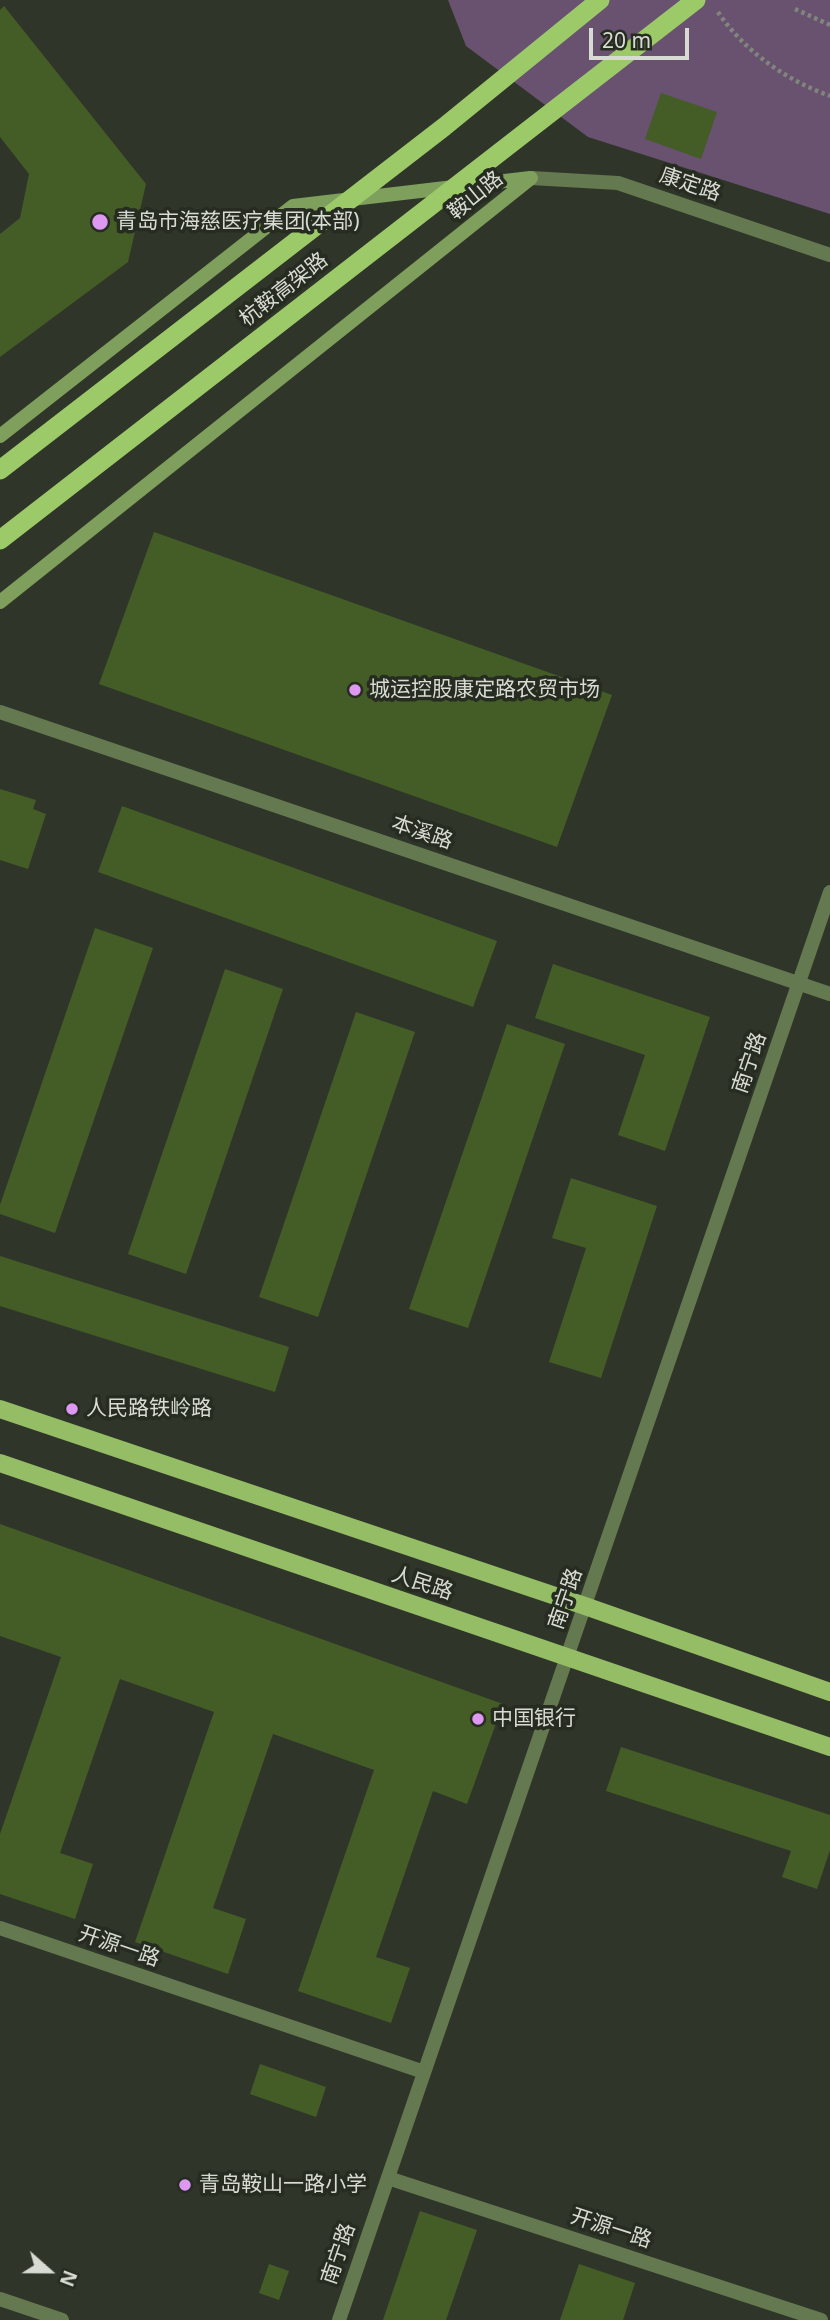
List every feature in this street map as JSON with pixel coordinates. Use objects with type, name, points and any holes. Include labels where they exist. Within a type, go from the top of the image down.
[{"type":"highway","name":"杭鞍高架路","points":[[0,470],[433,135],[600,0]]},
{"type":"highway","name":"杭鞍高架路","points":[[0,540],[696,0]]},
{"type":"main road","name":"鞍山路","points":[[0,436],[293,206],[531,178]]},
{"type":"main road","name":"鞍山路","points":[[0,602],[531,178]]},
{"type":"main road","name":"人民路","points":[[0,1409],[585,1606],[830,1692]]},
{"type":"main road","name":"人民路","points":[[0,1463],[830,1747]]},
{"type":"street","name":"康定路","points":[[531,178],[618,183],[830,255]]},
{"type":"street","name":"本溪路","points":[[0,712],[830,994]]},
{"type":"street","name":"南宁路","points":[[339,2320],[830,891]]},
{"type":"street","name":"开源一路","points":[[0,1928],[424,2072]]},
{"type":"street","name":"开源一路","points":[[388,2178],[821,2320]]},
{"type":"street","points":[[0,2299],[62,2320]]},
{"type":"path","points":[[795,9],[830,25]]},
{"type":"path","points":[[717,11],[732,34],[774,68],[830,96]]},
{"type":"shaded area","points":[[448,0],[830,0],[830,214],[588,137],[466,46]]},
{"type":"building","points":[[4,6],[146,184],[128,262],[0,357],[0,234],[20,218],[29,174],[0,137],[0,10]]},
{"type":"building","points":[[661,93],[717,112],[701,159],[645,139]]},
{"type":"building","name":"城运控股康定路农贸市场","points":[[154,532],[612,695],[557,847],[99,684]]},
{"type":"building","points":[[0,789],[36,800],[33,809],[46,814],[28,869],[0,860]]},
{"type":"building","points":[[122,806],[497,941],[473,1007],[98,872]]},
{"type":"building","points":[[95,928],[153,948],[55,1233],[0,1214],[0,1205]]},
{"type":"building","points":[[553,964],[710,1017],[665,1151],[618,1135],[645,1055],[535,1018]]},
{"type":"building","points":[[225,969],[283,989],[186,1274],[128,1254]]},
{"type":"building","points":[[356,1012],[415,1032],[318,1317],[259,1297]]},
{"type":"building","points":[[507,1024],[565,1044],[468,1328],[409,1309]]},
{"type":"building","points":[[571,1178],[657,1206],[601,1378],[549,1362],[586,1248],[552,1238]]},
{"type":"building","points":[[0,1256],[289,1347],[275,1392],[0,1306]]},
{"type":"building","points":[[0,1524],[503,1704],[467,1804],[433,1791],[376,1957],[410,1968],[391,2023],[298,1991],[374,1770],[273,1734],[213,1908],[246,1919],[228,1974],[135,1942],[214,1712],[120,1679],[60,1853],[93,1864],[75,1919],[0,1894],[0,1834],[61,1657],[0,1636]]},
{"type":"building","points":[[621,1747],[830,1815],[830,1850],[817,1889],[782,1877],[791,1851],[606,1791]]},
{"type":"building","points":[[260,2064],[326,2087],[316,2117],[250,2094]]},
{"type":"building","points":[[420,2211],[477,2230],[446,2320],[383,2320]]},
{"type":"building","points":[[269,2264],[289,2271],[279,2300],[259,2293]]},
{"type":"building","points":[[579,2264],[635,2283],[623,2320],[560,2320]]},
{"type":"place","name":"青岛市海慈医疗集团(本部)","points":[[100,222]]},
{"type":"place","name":"城运控股康定路农贸市场","points":[[355,690]]},
{"type":"place","name":"人民路铁岭路","points":[[72,1409]]},
{"type":"place","name":"中国银行","points":[[478,1719]]},
{"type":"place","name":"青岛鞍山一路小学","points":[[185,2185]]}]
